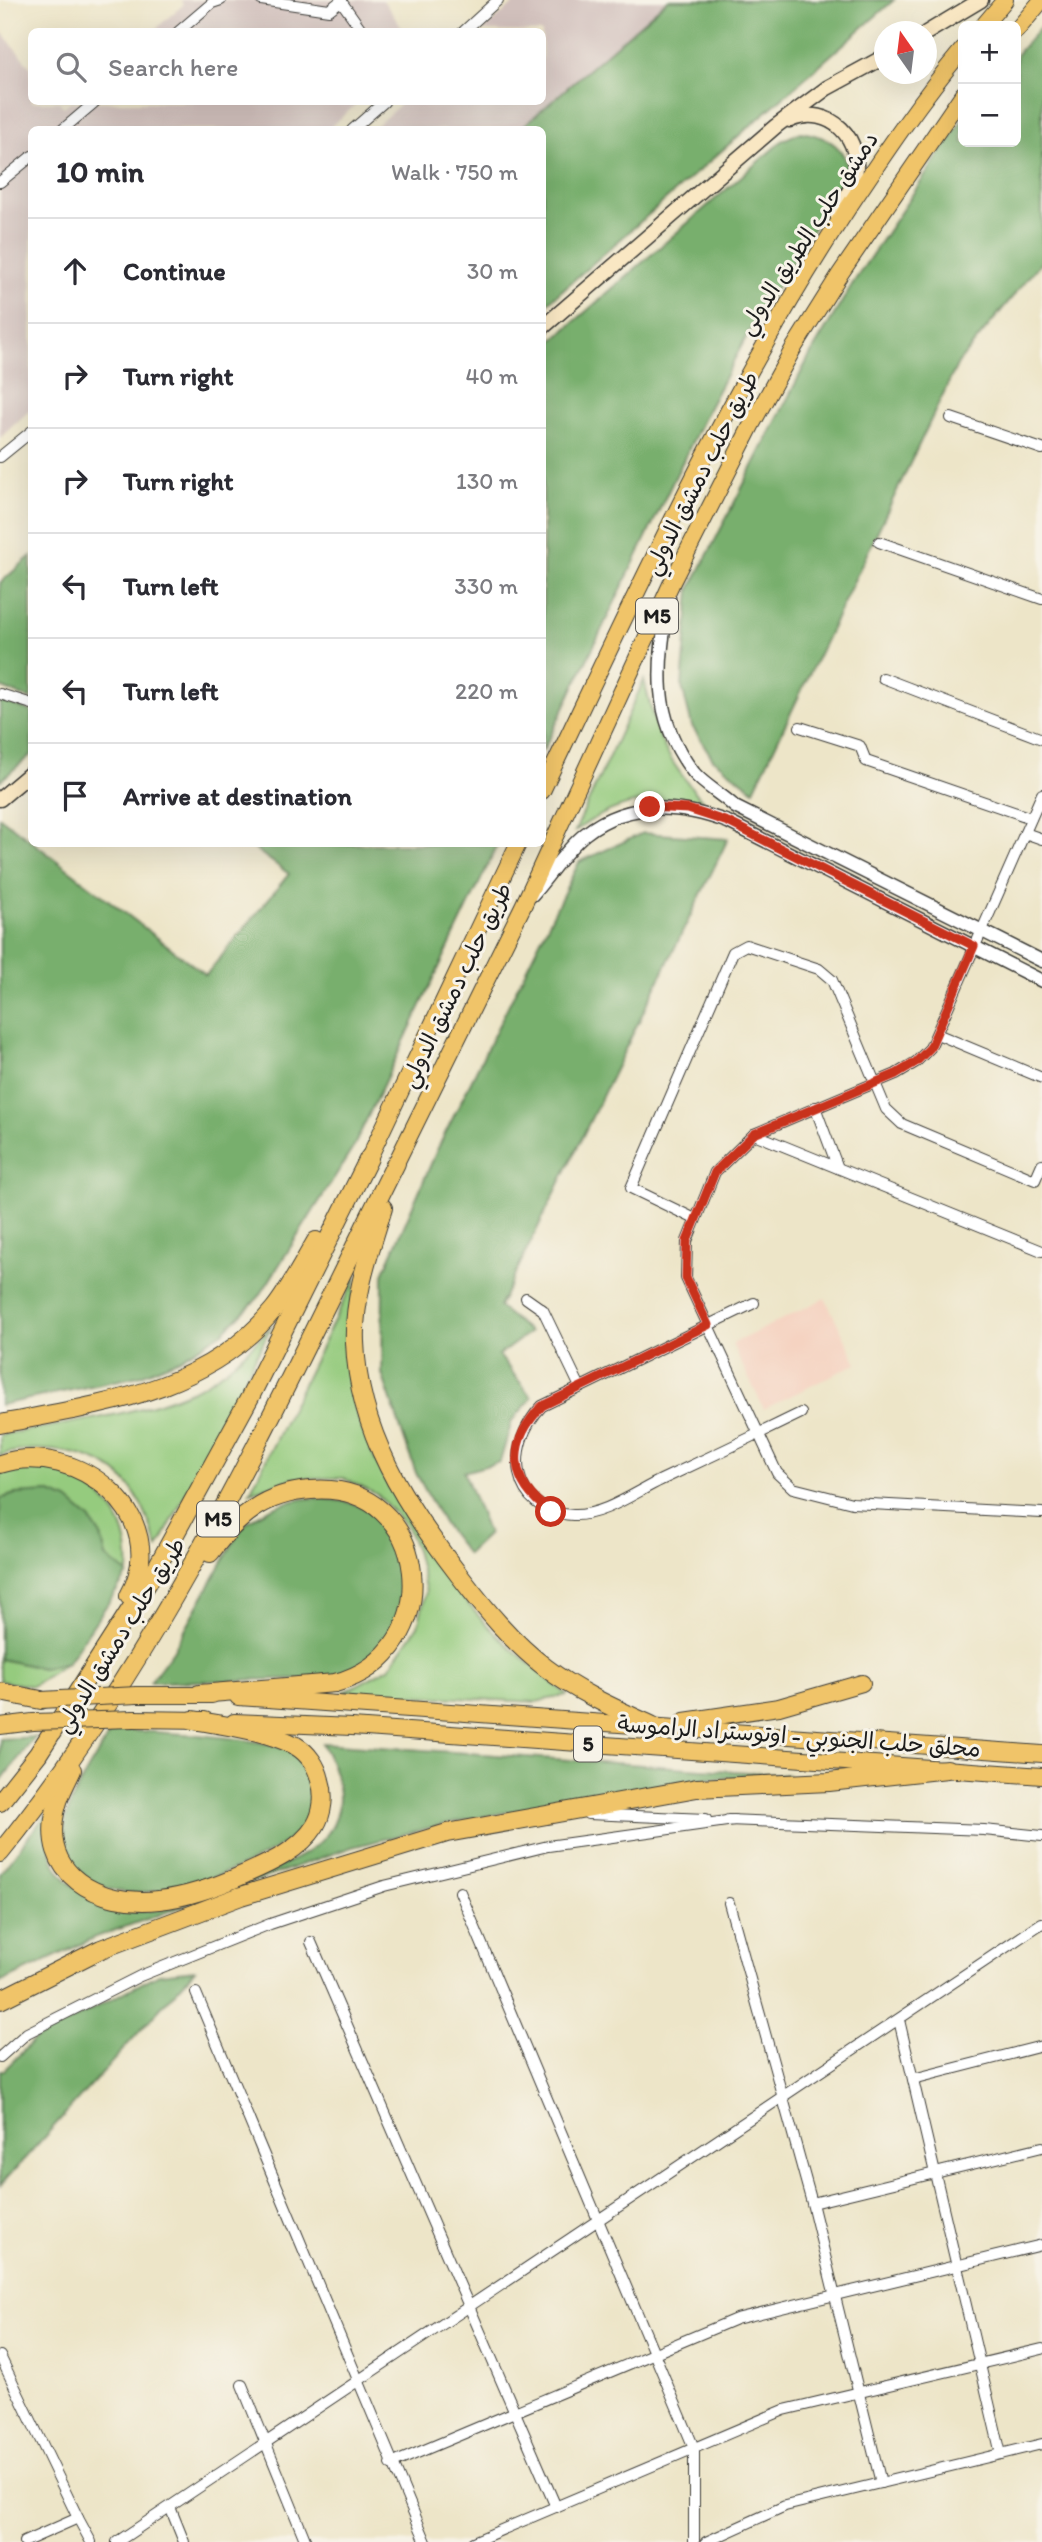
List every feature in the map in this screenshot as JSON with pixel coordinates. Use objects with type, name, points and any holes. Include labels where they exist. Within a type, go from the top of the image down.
[{"type":"highway","points":[[987,21],[1005,0]]},
{"type":"highway","points":[[1021,25],[1042,0]]},
{"type":"highway","name":"دمشق حلب الطريق الدولي","points":[[546,783],[726,413],[767,336],[930,88],[958,55]]},
{"type":"highway","name":"طريق حلب دمشق الدولي","points":[[0,1853],[86,1740],[170,1605],[294,1372],[523,906],[672,582],[793,349],[958,102]]},
{"type":"highway","name":"M5","points":[[369,1158],[516,847]]},
{"type":"highway","points":[[0,1424],[145,1394],[188,1376],[235,1347],[274,1309],[369,1158]]},
{"type":"highway","name":"طريق حلب دمشق الدولي","points":[[0,1802],[38,1754],[152,1576],[244,1409],[369,1158]]},
{"type":"highway","points":[[396,1163],[358,1301],[355,1340],[364,1409],[376,1444],[392,1477],[425,1529],[497,1622],[546,1667],[569,1683],[598,1701],[653,1726],[779,1707],[862,1683]]},
{"type":"highway","points":[[0,1464],[11,1460],[54,1460],[89,1472],[117,1495],[134,1520],[142,1549],[137,1581],[89,1671]]},
{"type":"highway","points":[[170,1605],[233,1524],[259,1504],[295,1491],[342,1490],[372,1503],[392,1522],[411,1564],[415,1594],[403,1630],[393,1646],[368,1670],[335,1683],[199,1694]]},
{"type":"highway","points":[[0,1692],[41,1700]]},
{"type":"highway","name":"محلق حلب الجنوبي - اوتوستراد الراموسة","points":[[41,1700],[199,1694],[1042,1754]]},
{"type":"highway","points":[[0,1702],[41,1700]]},
{"type":"highway","name":"محلق حلب الجنوبي - اوتوستراد الراموسة","points":[[0,1726],[33,1722],[134,1719],[352,1727],[1042,1776]]},
{"type":"highway","points":[[86,1740],[57,1805],[54,1823],[59,1856],[64,1867],[87,1889],[102,1897],[140,1902],[178,1897],[226,1882],[292,1848],[314,1827],[322,1801],[318,1770],[299,1748],[240,1728],[193,1720]]},
{"type":"highway","points":[[0,2000],[101,1949],[241,1896],[447,1833],[697,1788],[829,1783],[947,1769]]},
{"type":"main road","points":[[937,26],[981,0]]},
{"type":"main road","points":[[546,325],[776,125],[827,88],[874,62]]},
{"type":"main road","points":[[776,125],[800,116],[817,115],[832,120],[846,133],[855,151],[854,181],[816,258]]},
{"type":"main road","points":[[0,799],[28,775]]},
{"type":"street","points":[[183,28],[212,3],[221,0]]},
{"type":"street","points":[[261,0],[329,10],[342,1],[360,28]]},
{"type":"street","points":[[467,28],[498,0]]},
{"type":"street","points":[[67,126],[91,105]]},
{"type":"street","points":[[357,126],[381,105]]},
{"type":"street","points":[[0,182],[28,159]]},
{"type":"street","points":[[951,418],[1042,449]]},
{"type":"street","points":[[0,457],[28,434]]},
{"type":"street","points":[[879,542],[1042,599]]},
{"type":"street","points":[[672,582],[659,690],[670,735],[695,775],[736,807],[1042,961]]},
{"type":"street","points":[[883,678],[1042,740]]},
{"type":"street","points":[[0,694],[28,703]]},
{"type":"street","points":[[800,727],[860,746],[866,761],[1031,818]]},
{"type":"street","points":[[1042,794],[930,1048],[916,1062],[875,1083],[754,1134],[715,1172],[687,1241],[686,1278],[777,1473],[793,1488],[852,1503],[1042,1513]]},
{"type":"street","points":[[717,818],[726,798]]},
{"type":"street","points":[[523,906],[584,835],[614,816],[650,807],[688,809],[717,818],[1042,981]]},
{"type":"street","points":[[1025,833],[1042,839]]},
{"type":"street","points":[[695,1219],[631,1188],[733,952],[746,945],[771,951],[819,969],[832,980],[886,1109],[902,1124],[1035,1180],[1042,1164]]},
{"type":"street","points":[[937,1034],[1042,1078]]},
{"type":"street","points":[[815,1107],[838,1168]]},
{"type":"street","points":[[754,1134],[1042,1251]]},
{"type":"street","points":[[526,1298],[543,1310],[580,1387]]},
{"type":"street","points":[[754,1303],[542,1406],[527,1422],[517,1444],[520,1482],[533,1499],[551,1512],[584,1515],[600,1511],[801,1413]]},
{"type":"street","points":[[556,1812],[984,1830],[1042,1836]]},
{"type":"street","points":[[0,2057],[27,2034],[140,1976],[270,1924],[384,1886],[548,1846],[734,1820]]},
{"type":"street","points":[[460,1892],[694,2448],[694,2542]]},
{"type":"street","points":[[729,1903],[812,2203],[881,2483]]},
{"type":"street","points":[[117,2542],[1042,1923]]},
{"type":"street","points":[[311,1942],[555,2507]]},
{"type":"street","points":[[196,1993],[426,2542]]},
{"type":"street","points":[[899,2020],[1001,2454]]},
{"type":"street","points":[[913,2079],[1042,2046]]},
{"type":"street","points":[[812,2203],[1042,2147]]},
{"type":"street","points":[[392,2463],[736,2319],[1042,2245]]},
{"type":"street","points":[[473,2542],[784,2410],[1042,2349]]},
{"type":"street","points":[[0,2356],[91,2542]]},
{"type":"street","points":[[243,2385],[306,2542]]},
{"type":"street","points":[[706,2542],[785,2506],[1042,2444]]},
{"type":"street","points":[[170,2507],[184,2542]]},
{"type":"street","points":[[24,2542],[78,2518]]},
{"type":"shaded area","points":[[181,0],[383,0],[402,28],[157,28],[183,5]]},
{"type":"shaded area","points":[[518,0],[668,0],[523,126],[376,126],[400,105],[546,105],[546,28],[485,28]]},
{"type":"shaded area","points":[[0,30],[28,64],[28,105],[356,105],[331,126],[28,126],[28,412],[0,438]]},
{"type":"shaded area","points":[[825,1298],[857,1363],[764,1409],[732,1344]]},
{"type":"green space","points":[[668,0],[894,0],[546,304],[546,126],[523,126]]},
{"type":"green space","points":[[1042,25],[1042,261],[958,363],[754,790],[713,759],[692,726],[682,687],[690,589],[809,357],[853,283],[958,126],[958,147],[1021,147],[1021,49]]},
{"type":"green space","points":[[801,132],[828,140],[845,158],[846,177],[751,328],[709,407],[546,745],[546,346],[783,140]]},
{"type":"green space","points":[[28,559],[28,698],[0,687],[0,583]]},
{"type":"green space","points":[[644,680],[663,745],[678,770],[702,800],[667,799],[636,803],[606,813],[575,831]]},
{"type":"green space","points":[[0,701],[28,710],[28,757],[0,781]]},
{"type":"green space","points":[[0,817],[28,838],[28,847],[39,847],[206,975],[289,874],[252,847],[497,847],[353,1148],[259,1297],[223,1332],[180,1359],[139,1376],[0,1405]]},
{"type":"green space","points":[[643,833],[728,839],[499,1307],[530,1332],[499,1355],[532,1398],[512,1421],[500,1462],[464,1472],[488,1534],[467,1554],[443,1523],[416,1473],[382,1374],[383,1274],[437,1150],[579,862]]},
{"type":"green space","points":[[356,1276],[347,1339],[348,1377],[356,1410],[386,1481],[430,1553],[478,1616],[567,1695],[536,1702],[344,1692],[389,1668],[418,1626],[426,1592],[416,1550],[407,1527],[378,1495],[343,1478],[294,1478],[250,1492]]},
{"type":"green space","points":[[272,1325],[158,1548],[136,1495],[120,1475],[105,1465],[89,1458],[52,1450],[34,1449],[0,1455],[0,1435],[122,1413],[193,1390],[226,1370]]},
{"type":"green space","points":[[53,1469],[86,1486],[111,1508],[125,1536],[128,1574],[106,1557],[101,1536],[15,1494],[0,1499],[0,1474],[11,1470]]},
{"type":"green space","points":[[48,1492],[68,1500],[90,1519],[101,1536],[106,1557],[128,1574],[67,1663],[42,1668],[0,1659],[0,1499],[15,1494]]},
{"type":"green space","points":[[310,1498],[344,1502],[369,1510],[390,1530],[399,1548],[403,1592],[390,1634],[377,1651],[361,1664],[326,1678],[150,1682],[173,1651],[242,1527],[273,1507]]},
{"type":"green space","points":[[0,1659],[42,1668],[67,1663],[32,1686],[0,1681]]},
{"type":"green space","points":[[115,1730],[212,1736],[286,1749],[299,1756],[308,1772],[312,1795],[309,1817],[290,1838],[271,1852],[247,1864],[193,1883],[143,1892],[117,1891],[98,1885],[73,1865],[66,1848],[64,1830],[77,1789],[109,1734]]},
{"type":"green space","points":[[35,1737],[0,1782],[0,1739]]},
{"type":"green space","points":[[322,1743],[789,1775],[698,1779],[582,1798],[449,1823],[352,1847],[96,1937],[0,1983],[0,1873],[46,1814],[53,1858],[59,1871],[72,1885],[92,1898],[113,1908],[132,1912],[163,1909],[195,1901],[226,1890],[304,1854],[328,1833],[338,1811],[339,1799],[336,1776]]},
{"type":"green space","points":[[195,1970],[0,2186],[0,2070],[4,2070],[34,2040],[159,1974]]},
{"type":"route","points":[[551,1512],[533,1499],[520,1482],[517,1444],[527,1422],[542,1406],[708,1325],[686,1278],[687,1241],[715,1172],[754,1134],[896,1074],[916,1062],[930,1048],[974,946],[728,822],[688,809],[650,807]]}]
